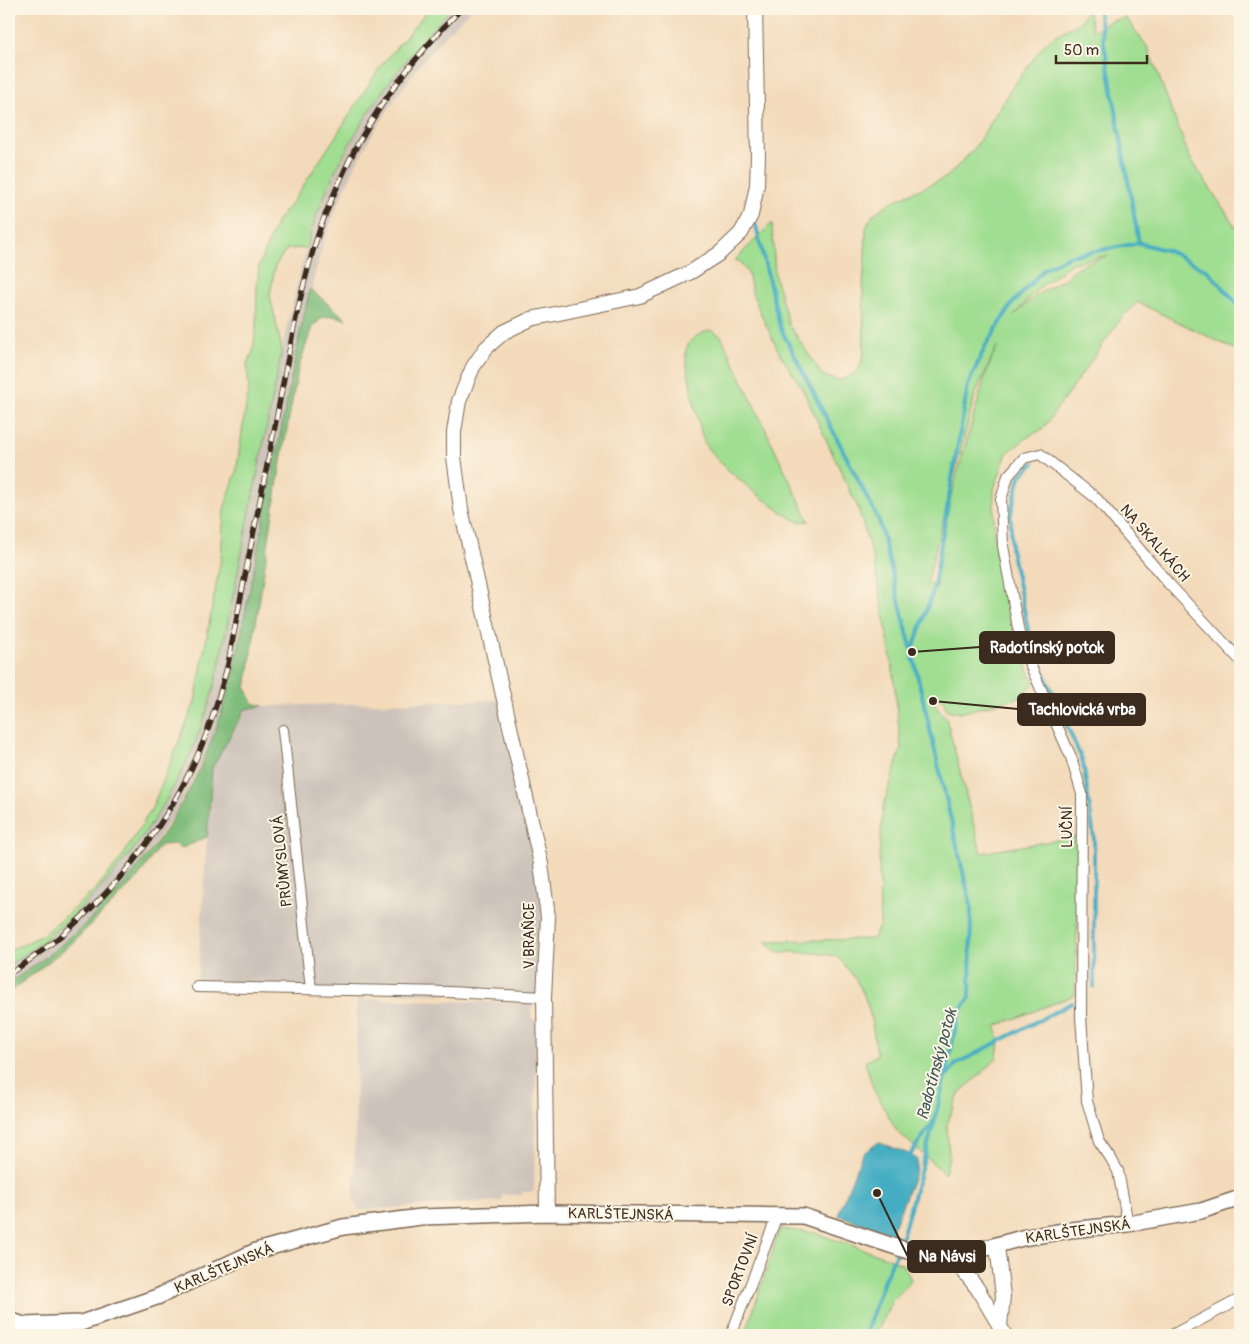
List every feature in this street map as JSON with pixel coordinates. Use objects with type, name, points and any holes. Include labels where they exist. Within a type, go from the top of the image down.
[{"type":"main road","name":"KARLŠTEJNSKÁ","points":[[9,1320],[24,1325],[81,1322],[157,1297],[256,1251],[343,1227],[421,1218],[547,1213],[802,1216],[908,1251],[931,1255],[951,1255],[972,1252],[1022,1238],[1070,1230],[1128,1224],[1202,1211],[1240,1199]]},
{"type":"street","name":"V BRAŇCE","points":[[547,1213],[544,997],[548,917],[541,864],[461,509],[454,457],[454,432],[459,401],[473,367],[486,348],[504,332],[532,318],[640,296],[691,272],[720,253],[741,232],[750,215],[757,185],[755,9]]},
{"type":"street","name":"NA SKALKÁCH","points":[[1040,454],[1096,498],[1168,584],[1240,660]]},
{"type":"street","name":"LUČNÍ","points":[[1040,454],[1024,458],[1008,476],[1001,500],[1003,546],[1022,644],[1071,757],[1082,794],[1081,1017],[1086,1101],[1098,1141],[1110,1156],[1118,1171],[1128,1224]]},
{"type":"street","name":"PRŮMYSLOVÁ","points":[[283,730],[311,989]]},
{"type":"street","points":[[197,987],[449,992],[544,997]]},
{"type":"street","name":"SPORTOVNÍ","points":[[732,1335],[777,1216]]},
{"type":"street","points":[[997,1246],[1003,1296],[1003,1331]]},
{"type":"street","points":[[951,1255],[977,1288],[1003,1331]]},
{"type":"street","points":[[1172,1335],[1240,1299]]},
{"type":"shaded area","points":[[451,9],[471,9],[418,67],[375,130],[357,162],[323,243],[300,333],[235,665],[224,707],[211,744],[177,810],[136,870],[109,902],[83,927],[9,983],[9,965],[23,956],[98,892],[125,861],[165,802],[180,774],[258,473],[286,330],[309,238],[324,198],[362,123],[386,85],[407,58]]},
{"type":"shaded area","points":[[505,700],[541,864],[544,997],[197,987],[212,768],[245,709],[263,706]]},
{"type":"shaded area","points":[[357,999],[532,1003],[531,1019],[537,1020],[534,1192],[522,1192],[522,1195],[502,1195],[502,1201],[359,1210],[354,1200]]},
{"type":"green space","points":[[429,9],[451,9],[405,61],[364,120],[330,183],[306,248],[287,249],[275,266],[270,295],[282,350],[220,662],[210,701],[197,738],[163,805],[143,836],[120,866],[68,920],[40,944],[9,965],[9,950],[45,933],[94,891],[121,859],[152,808],[195,702],[221,558],[224,509],[236,473],[249,386],[247,363],[253,352],[259,266],[277,221],[291,204],[380,67]]},
{"type":"green space","points":[[1088,10],[1093,31],[1110,21],[1126,18],[1148,48],[1189,156],[1240,234],[1240,352],[1137,302],[1125,313],[1042,430],[1032,434],[1007,453],[994,489],[994,533],[997,566],[1016,641],[1034,683],[1021,697],[960,713],[947,710],[942,698],[935,697],[932,699],[939,711],[946,717],[981,853],[1080,836],[1075,995],[996,1026],[999,1041],[997,1057],[989,1067],[960,1092],[947,1124],[949,1156],[945,1174],[897,1131],[874,1090],[865,1062],[877,1055],[873,1031],[864,996],[853,976],[837,957],[816,953],[776,952],[767,941],[872,939],[880,925],[879,858],[883,807],[901,749],[893,670],[883,609],[873,558],[858,508],[802,388],[780,354],[765,323],[753,295],[748,273],[739,261],[735,260],[772,223],[775,276],[789,325],[823,376],[842,380],[853,374],[859,369],[864,353],[863,286],[866,228],[869,221],[874,214],[891,202],[947,177],[974,149],[1010,91],[1045,43],[1079,23]],"holes":[[[1109,255],[1077,267],[1064,279],[1035,296],[1014,316],[1036,290],[1072,263]],[[997,346],[985,376],[951,496],[936,576],[937,588],[927,583],[975,395]]]},
{"type":"green space","points":[[310,289],[346,319],[333,316],[322,318],[312,327],[298,369],[281,461],[246,688],[253,703],[263,706],[245,709],[212,768],[207,837],[180,849],[176,844],[160,845],[137,879],[72,943],[9,993],[9,983],[73,935],[102,908],[154,847],[176,813],[195,778],[211,742],[235,665]]},
{"type":"green space","points":[[711,330],[721,336],[809,521],[798,521],[777,509],[733,474],[705,444],[687,368],[686,351],[692,339]]},
{"type":"green space","points":[[780,1229],[815,1233],[902,1264],[911,1279],[907,1286],[892,1301],[876,1335],[745,1335]]},
{"type":"water","points":[[879,1142],[917,1159],[916,1171],[891,1234],[838,1215],[862,1154]]},
{"type":"waterway","points":[[1098,9],[1139,243]]},
{"type":"waterway","points":[[754,218],[780,327],[879,521],[912,652]]},
{"type":"waterway","name":"Radotínský potok","points":[[900,1244],[935,1119],[959,1013],[970,997],[971,906],[912,652],[933,591],[968,385],[985,347],[1012,304],[1044,269],[1069,256],[1139,243],[1169,251],[1208,271],[1240,307]]},
{"type":"waterway","points":[[1034,463],[1020,476],[1011,513],[1011,549],[1031,643],[1083,762],[1094,838],[1094,987]]},
{"type":"waterway","points":[[947,1075],[956,1064],[1072,1003]]},
{"type":"waterway","points":[[908,1158],[934,1121]]},
{"type":"waterway","points":[[890,1230],[891,1234],[902,1240]]},
{"type":"waterway","name":"Radotínský potok","points":[[865,1335],[884,1280],[897,1251]]},
{"type":"railway","points":[[9,974],[41,952],[99,901],[148,841],[188,775],[208,731],[228,664],[293,333],[303,286],[319,231],[349,161],[372,120],[399,80],[461,9]]},
{"type":"place","name":"Radotínský potok","points":[[912,652]]},
{"type":"place","name":"Tachlovická vrba","points":[[933,701]]},
{"type":"place","name":"Na Návsi","points":[[877,1193]]}]
